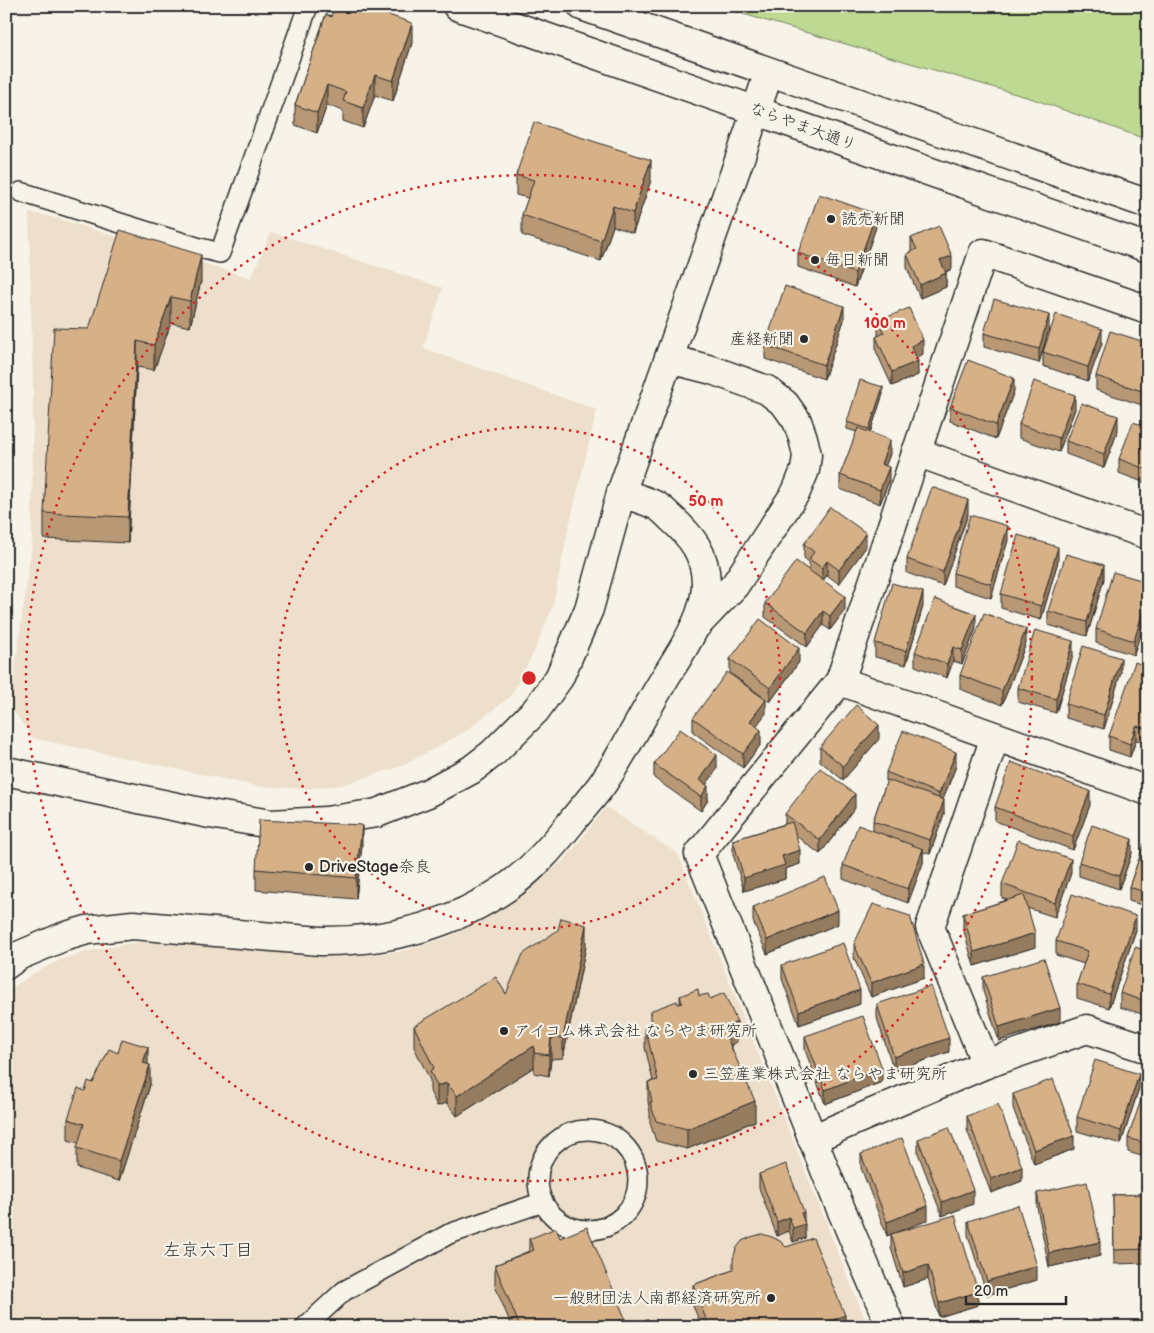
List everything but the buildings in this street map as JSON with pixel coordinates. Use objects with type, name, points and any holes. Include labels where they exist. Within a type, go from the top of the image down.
[{"type":"street","name":"ならやま大通り","points":[[457,6],[1148,248]]},
{"type":"street","points":[[582,6],[1148,204]]},
{"type":"street","points":[[10,772],[210,814],[271,824],[326,821],[377,813],[428,793],[471,770],[493,753],[536,710],[559,678],[589,609],[622,493],[768,72]]},
{"type":"street","points":[[891,1327],[812,1139],[699,854],[840,681],[983,253],[1148,310]]},
{"type":"street","points":[[669,359],[712,370],[767,390],[785,404],[797,420],[806,455],[805,470],[796,492],[735,585],[694,628]]},
{"type":"street","points":[[916,452],[1148,534]]},
{"type":"street","points":[[6,965],[18,956],[63,937],[87,930],[133,925],[311,940],[348,942],[379,939],[445,921],[475,907],[508,888],[547,854],[601,785],[694,628],[704,599],[706,583],[704,568],[697,546],[689,535],[658,506],[622,493]]},
{"type":"street","points":[[840,681],[1148,791]]},
{"type":"street","points":[[986,1064],[930,927],[995,737]]},
{"type":"street","points":[[812,1139],[986,1064],[1087,1028],[1148,1049]]},
{"type":"lane","points":[[21,192],[220,253],[308,6]]},
{"type":"lane","points":[[592,1130],[606,1132],[621,1141],[634,1157],[639,1181],[636,1196],[627,1213],[610,1226],[591,1230],[574,1229],[561,1223],[543,1202],[539,1191],[538,1175],[541,1161],[549,1148],[560,1138],[576,1131],[592,1130]]},
{"type":"lane","points":[[305,1327],[344,1291],[449,1234],[543,1202]]},
{"type":"shaded area","points":[[29,213],[49,216],[251,278],[271,232],[443,288],[423,348],[597,410],[567,535],[553,605],[535,650],[510,697],[463,733],[402,766],[342,785],[304,789],[256,786],[32,738],[10,706],[32,544],[33,392]]},
{"type":"shaded area","points":[[606,807],[678,854],[868,1327],[6,1327],[6,993],[9,990],[34,973],[60,960],[89,951],[138,942],[341,957],[400,952],[446,938],[486,919],[525,893],[567,857]]},
{"type":"green space","points":[[716,6],[1148,6],[1148,140],[1033,99]]},
{"type":"place","name":"読売新聞","points":[[831,219]]},
{"type":"place","name":"毎日新聞","points":[[815,260]]},
{"type":"place","name":"産経新聞","points":[[804,339]]},
{"type":"place","name":"DriveStage奈良","points":[[309,867]]},
{"type":"place","name":"アイコム株式会社 ならやま研究所","points":[[504,1031]]},
{"type":"place","name":"三笠産業株式会社 ならやま研究所","points":[[693,1074]]},
{"type":"place","name":"一般財団法人南都経済研究所","points":[[771,1298]]},
{"type":"district","name":"左京六丁目","points":[[208,1250]]}]
